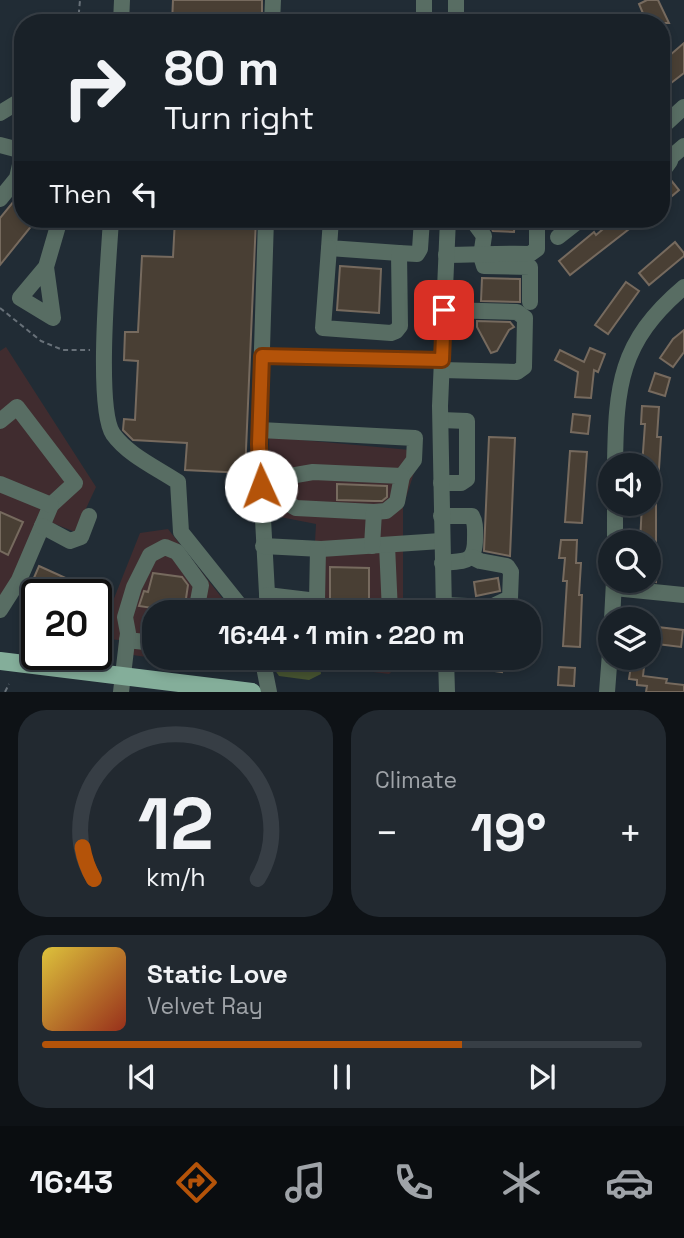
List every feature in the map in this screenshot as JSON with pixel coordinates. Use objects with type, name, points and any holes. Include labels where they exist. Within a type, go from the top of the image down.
[{"type":"main road","points":[[0,661],[123,683],[252,692]]},
{"type":"street","points":[[0,199],[14,182]]},
{"type":"street","points":[[46,267],[57,228]]},
{"type":"street","points":[[111,228],[104,351],[106,416],[112,432],[124,447],[178,482],[181,532],[235,600]]},
{"type":"street","points":[[266,228],[260,430],[267,600]]},
{"type":"street","points":[[330,228],[323,328],[396,331],[400,326],[399,253]]},
{"type":"street","points":[[329,248],[417,254],[421,248],[422,228]]},
{"type":"street","points":[[444,600],[441,420],[448,228]]},
{"type":"street","points":[[478,228],[484,236],[481,256],[484,266],[530,267],[530,302]]},
{"type":"street","points":[[446,255],[530,254],[537,249],[537,228]]},
{"type":"street","points":[[558,237],[569,228]]},
{"type":"street","points":[[615,453],[619,387],[628,357],[648,323],[663,305],[684,287]]},
{"type":"street","points":[[262,356],[337,357],[517,372],[524,367],[525,318],[522,314],[444,310]]},
{"type":"street","points":[[337,357],[339,328]]},
{"type":"street","points":[[0,421],[17,407],[75,483],[51,505],[19,580],[0,610]]},
{"type":"street","points":[[441,420],[467,421],[467,479],[461,483],[441,483]]},
{"type":"street","points":[[260,430],[415,438],[414,460],[402,476],[397,502],[386,511],[296,508],[280,499],[278,484]]},
{"type":"street","points":[[441,438],[467,438]]},
{"type":"street","points":[[261,486],[278,484],[290,476],[313,472],[402,476]]},
{"type":"street","points":[[0,484],[51,505]]},
{"type":"street","points":[[374,512],[388,600]]},
{"type":"street","points":[[42,526],[70,541],[81,537],[89,516]]},
{"type":"street","points":[[441,516],[472,516],[475,520],[475,551],[472,557],[468,560],[442,563]]},
{"type":"street","points":[[263,546],[318,549],[441,541]]},
{"type":"street","points":[[123,683],[127,640],[125,617],[134,587],[150,555],[165,547],[177,552],[201,586],[198,600]]},
{"type":"street","points":[[317,600],[318,549]]},
{"type":"street","points":[[472,557],[507,566],[511,572],[510,598],[506,600]]},
{"type":"street","points":[[661,592],[684,595]]},
{"type":"street","points":[[267,595],[288,600]]},
{"type":"street","points":[[127,640],[142,642]]},
{"type":"street","points":[[265,670],[269,692]]},
{"type":"street","points":[[446,670],[447,692]]},
{"type":"street","points":[[607,692],[609,670]]},
{"type":"path","points":[[0,308],[41,341],[63,350],[104,351]]},
{"type":"path","points":[[5,692],[9,684]]},
{"type":"shaded area","points":[[6,347],[96,487],[75,532],[40,518],[4,600],[0,600],[0,351]]},
{"type":"shaded area","points":[[269,437],[421,451],[403,507],[403,600],[312,600],[316,524],[270,515]]},
{"type":"shaded area","points":[[168,529],[224,600],[142,600],[142,656],[118,653],[119,640],[112,639],[112,603],[140,533]]},
{"type":"shaded area","points":[[357,670],[393,670],[389,674]]},
{"type":"green space","points":[[275,670],[320,670],[321,674],[309,680],[279,676]]},
{"type":"building","points":[[173,0],[262,0],[262,14],[172,14]]},
{"type":"building","points":[[647,0],[658,0],[665,14],[643,14],[639,4]]},
{"type":"building","points":[[684,43],[684,73],[670,84],[670,55]]},
{"type":"building","points":[[670,179],[679,190],[670,198]]},
{"type":"building","points":[[14,201],[14,228],[30,228],[0,265],[0,218]]},
{"type":"building","points":[[175,228],[256,228],[245,473],[185,470],[187,443],[133,440],[123,430],[124,419],[135,420],[138,361],[124,360],[125,332],[138,332],[142,256],[173,257]]},
{"type":"building","points":[[491,228],[514,228],[514,232],[493,231]]},
{"type":"building","points":[[604,228],[630,228],[570,275],[559,261],[594,232],[596,235]]},
{"type":"building","points":[[675,242],[684,256],[649,285],[639,273]]},
{"type":"building","points":[[340,266],[381,269],[379,313],[337,310]]},
{"type":"building","points":[[482,278],[520,279],[520,302],[481,301]]},
{"type":"building","points":[[626,282],[639,291],[608,334],[595,325]]},
{"type":"building","points":[[477,321],[510,322],[514,327],[509,330],[497,351],[491,353],[477,327]]},
{"type":"building","points":[[684,330],[684,352],[673,367],[660,358],[673,339]]},
{"type":"building","points":[[590,348],[605,354],[598,372],[594,370],[591,398],[575,397],[578,372],[555,360],[560,350],[584,362]]},
{"type":"building","points":[[655,373],[670,378],[665,396],[649,391]]},
{"type":"building","points":[[642,406],[659,407],[657,437],[661,437],[660,453],[643,453],[645,424],[641,424]]},
{"type":"building","points":[[573,414],[590,416],[588,434],[571,432]]},
{"type":"building","points":[[489,437],[515,438],[510,556],[484,551]]},
{"type":"building","points":[[570,451],[587,452],[582,523],[565,522]]},
{"type":"building","points":[[337,484],[387,486],[387,497],[382,501],[337,500]]},
{"type":"building","points":[[0,512],[23,522],[8,555],[0,551]]},
{"type":"building","points":[[641,516],[656,516],[656,530],[641,530]]},
{"type":"building","points":[[561,540],[577,540],[576,563],[581,563],[579,595],[582,595],[580,647],[563,646],[567,581],[563,581],[565,558],[559,558]]},
{"type":"building","points":[[39,566],[68,579],[33,579]]},
{"type":"building","points":[[330,567],[369,568],[369,600],[330,600]]},
{"type":"building","points":[[153,573],[182,577],[188,585],[186,600],[142,600],[142,606],[139,606],[144,591],[148,592]]},
{"type":"building","points":[[498,578],[500,591],[476,596],[474,582]]},
{"type":"building","points":[[661,627],[683,630],[681,647],[661,644]]},
{"type":"building","points":[[559,667],[575,668],[574,686],[558,685]]},
{"type":"building","points":[[630,670],[644,670],[643,676],[667,679],[666,683],[684,685],[684,692],[646,692],[647,686],[637,685],[637,680],[629,679]]},
{"type":"route","points":[[261,486],[259,444],[262,356],[442,360],[444,310]]}]
